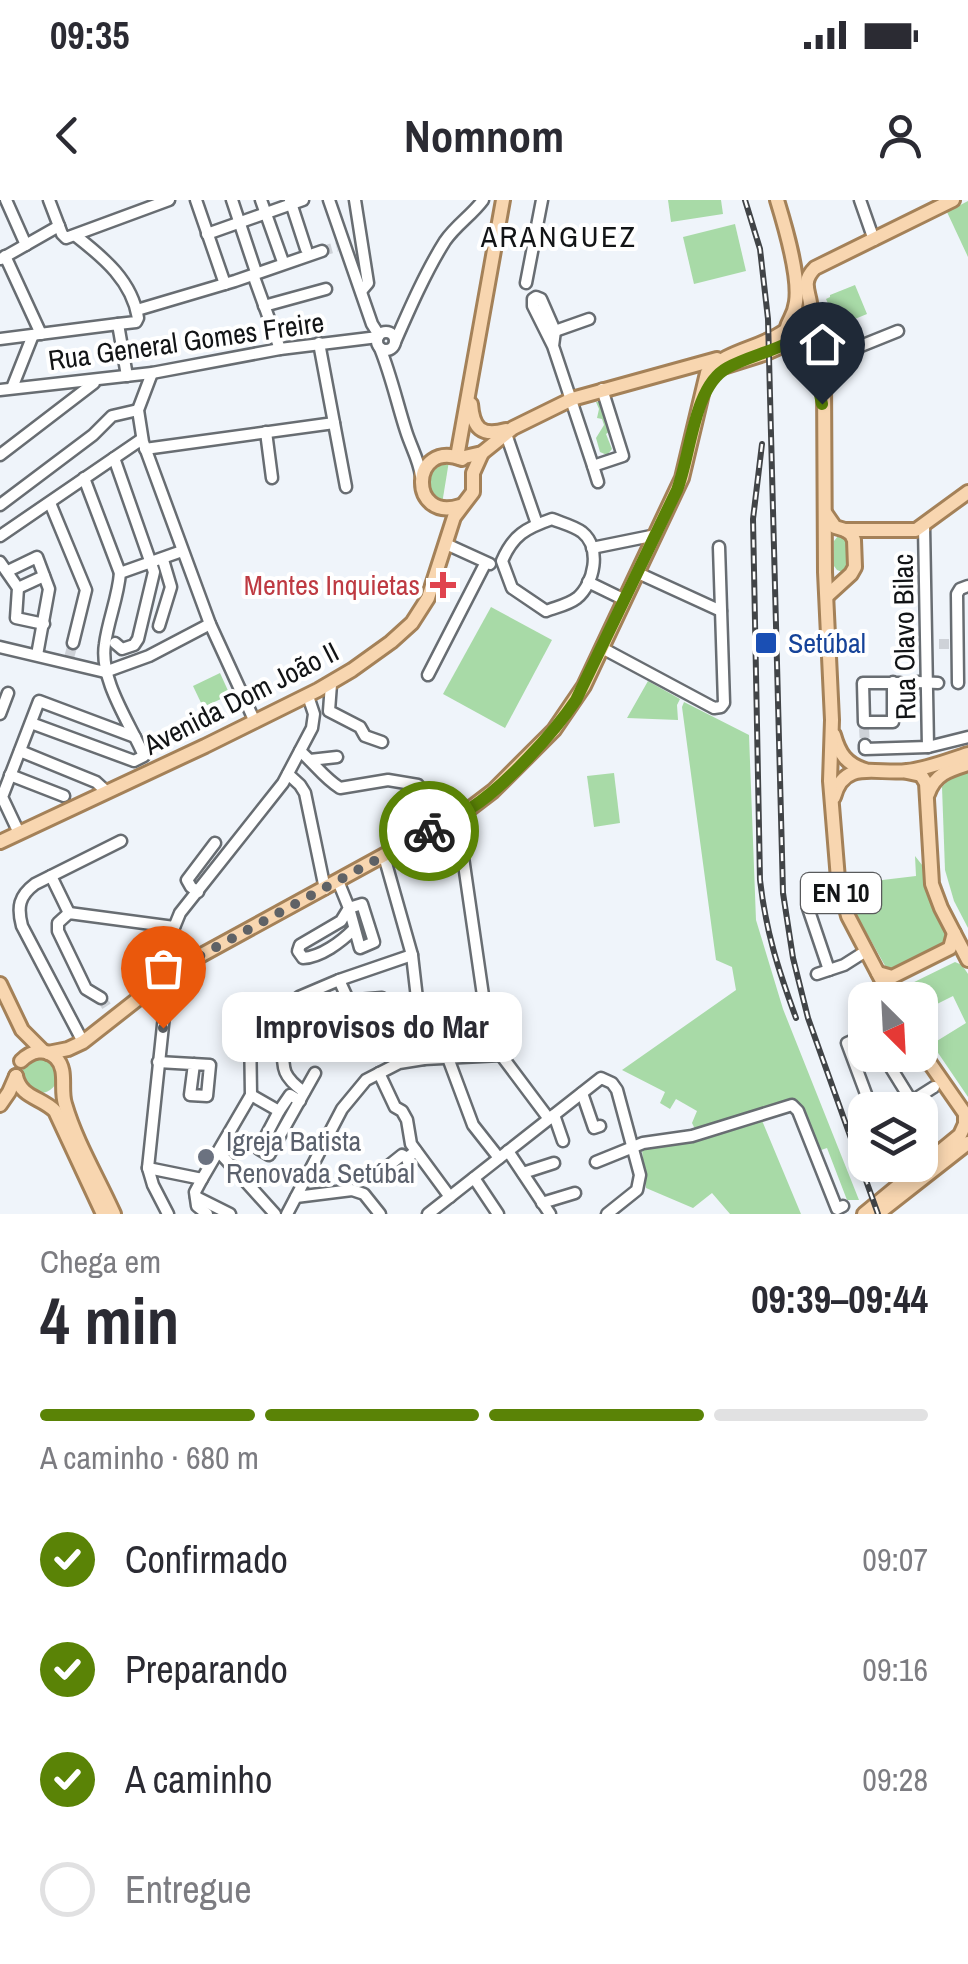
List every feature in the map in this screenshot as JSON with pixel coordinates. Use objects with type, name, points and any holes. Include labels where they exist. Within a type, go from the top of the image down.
[{"type":"main road","points":[[450,457],[460,435],[470,391],[503,200]]},
{"type":"main road","points":[[0,1106],[16,1099],[55,1093],[83,1042],[112,1014],[170,974],[458,816],[493,791],[554,730],[576,700],[682,478],[709,370],[718,362],[772,340],[810,338],[778,200]]},
{"type":"main road","points":[[789,242],[802,268],[808,271],[953,200]]},
{"type":"main road","points":[[805,322],[811,308],[806,280],[815,268]]},
{"type":"main road","points":[[805,322],[787,324],[813,362],[822,399]]},
{"type":"main road","points":[[805,322],[817,338],[824,377],[824,544],[833,805]]},
{"type":"main road","points":[[703,396],[717,375],[730,366],[793,338]]},
{"type":"main road","points":[[482,453],[450,457],[426,468],[422,482],[426,497],[438,507],[452,509],[467,502],[473,492],[473,472],[482,453],[510,431],[572,399],[739,353]]},
{"type":"main road","points":[[680,370],[730,366]]},
{"type":"main road","points":[[680,370],[699,380],[703,396]]},
{"type":"main road","points":[[470,391],[473,417],[482,431],[510,431]]},
{"type":"main road","points":[[450,457],[473,472]]},
{"type":"main road","points":[[824,544],[831,534],[843,530],[909,531],[924,526],[968,492]]},
{"type":"main road","name":"Avenida Dom João II","points":[[0,842],[308,696],[377,653],[412,623],[428,598],[460,506]]},
{"type":"main road","points":[[438,507],[446,541]]},
{"type":"main road","points":[[825,508],[832,524],[853,536],[855,550],[854,570],[828,595]]},
{"type":"main road","points":[[855,550],[874,531]]},
{"type":"main road","points":[[825,565],[834,577],[848,576]]},
{"type":"main road","points":[[832,728],[845,759],[867,771]]},
{"type":"main road","points":[[906,772],[968,754]]},
{"type":"main road","points":[[928,796],[938,776],[968,764]]},
{"type":"main road","points":[[833,805],[838,785],[858,772],[906,772],[923,777],[928,796],[932,884],[940,908],[968,960]]},
{"type":"main road","name":"EN 10","points":[[833,805],[840,890],[848,916],[883,982]]},
{"type":"main road","points":[[878,973],[892,977],[950,948],[954,934]]},
{"type":"main road","points":[[902,982],[950,956],[968,960]]},
{"type":"main road","points":[[0,984],[22,1030],[59,1062],[64,1101],[114,1214]]},
{"type":"main road","points":[[0,1106],[16,1076],[23,1050],[22,1030]]},
{"type":"main road","points":[[20,1061],[34,1052],[68,1049],[83,1042]]},
{"type":"main road","points":[[877,1214],[964,1139],[967,1116],[936,1072]]},
{"type":"main road","points":[[16,1076],[20,1088],[50,1106],[58,1116],[103,1214]]},
{"type":"main road","points":[[864,1214],[964,1139]]},
{"type":"street","points":[[6,200],[26,245]]},
{"type":"street","points":[[49,200],[66,238],[169,200]]},
{"type":"street","points":[[196,200],[225,284]]},
{"type":"street","points":[[232,200],[280,349]]},
{"type":"street","points":[[261,200],[282,259]]},
{"type":"street","points":[[329,200],[340,245],[362,290],[372,324],[385,342],[398,406],[418,459],[422,482]]},
{"type":"street","points":[[355,200],[368,283],[362,290]]},
{"type":"street","points":[[526,284],[542,200]]},
{"type":"street","points":[[860,200],[874,240]]},
{"type":"street","points":[[207,234],[295,201],[306,250]]},
{"type":"street","points":[[385,342],[443,244],[463,219],[480,205],[500,220]]},
{"type":"street","points":[[37,334],[3,258],[60,230]]},
{"type":"street","points":[[0,339],[136,322],[137,310],[122,278],[76,236]]},
{"type":"street","points":[[137,310],[322,251]]},
{"type":"street","points":[[264,306],[326,289]]},
{"type":"street","points":[[553,346],[555,330],[541,299],[536,297],[533,306],[553,346],[598,482]]},
{"type":"street","points":[[555,330],[589,319]]},
{"type":"street","points":[[118,324],[127,376]]},
{"type":"street","points":[[362,338],[372,324]]},
{"type":"street","points":[[821,362],[898,331]]},
{"type":"street","points":[[6,389],[37,334]]},
{"type":"street","name":"Rua General Gomes Freire","points":[[6,389],[79,386],[362,338],[385,342]]},
{"type":"street","points":[[320,344],[346,487]]},
{"type":"street","points":[[152,374],[138,410],[143,443],[210,624],[255,722]]},
{"type":"street","points":[[0,455],[79,386]]},
{"type":"street","points":[[593,466],[623,456],[602,389]]},
{"type":"street","points":[[0,506],[112,416],[138,410]]},
{"type":"street","points":[[0,536],[114,458],[143,443],[334,424]]},
{"type":"street","points":[[510,431],[537,524]]},
{"type":"street","points":[[266,432],[272,478]]},
{"type":"street","points":[[409,441],[424,454],[450,457]]},
{"type":"street","points":[[114,458],[154,572],[138,639],[122,649],[116,643]]},
{"type":"street","points":[[31,723],[134,761],[144,756],[104,672],[104,644],[120,573],[84,478]]},
{"type":"street","points":[[50,503],[86,590],[73,643]]},
{"type":"street","points":[[552,520],[586,536],[592,548],[594,563],[588,582],[575,600],[546,610],[512,588],[503,566],[502,557],[525,528],[552,520]]},
{"type":"street","name":"Rua Olavo Bilac","points":[[924,526],[928,747]]},
{"type":"street","points":[[592,548],[656,535]]},
{"type":"street","points":[[446,541],[485,564],[503,566]]},
{"type":"street","points":[[602,648],[714,708],[721,707],[724,703],[719,548]]},
{"type":"street","points":[[120,573],[182,551]]},
{"type":"street","points":[[37,655],[44,622],[49,590],[44,576],[37,558],[4,566],[18,588],[16,618],[44,622]]},
{"type":"street","points":[[160,626],[171,587],[163,560]]},
{"type":"street","points":[[428,675],[485,564]]},
{"type":"street","points":[[638,573],[721,611]]},
{"type":"street","points":[[18,588],[44,576]]},
{"type":"street","points":[[588,582],[625,600]]},
{"type":"street","points":[[960,682],[957,594],[968,586]]},
{"type":"street","points":[[0,647],[104,672],[149,656],[210,624]]},
{"type":"street","points":[[926,644],[939,644]]},
{"type":"street","points":[[897,682],[893,722],[864,725],[863,683],[897,682]]},
{"type":"street","points":[[331,684],[329,712],[360,728],[365,736],[382,742]]},
{"type":"street","points":[[0,714],[8,694]]},
{"type":"street","points":[[168,1214],[148,1168],[174,927],[288,774],[314,722],[308,696]]},
{"type":"street","points":[[20,833],[1,796],[39,701],[136,737]]},
{"type":"street","points":[[865,747],[928,747],[968,737]]},
{"type":"street","points":[[20,751],[96,782],[107,792]]},
{"type":"street","points":[[300,751],[340,788],[388,780],[418,785]]},
{"type":"street","points":[[310,760],[337,757]]},
{"type":"street","points":[[288,774],[304,794],[324,888]]},
{"type":"street","points":[[10,775],[64,796]]},
{"type":"street","points":[[458,816],[487,1023],[501,1055],[551,1117],[563,1142]]},
{"type":"street","points":[[83,1042],[34,952],[18,912],[20,900],[25,891],[51,876],[121,842]]},
{"type":"street","points":[[198,892],[187,880],[215,843]]},
{"type":"street","points":[[384,856],[412,955],[424,1059]]},
{"type":"street","points":[[51,876],[69,913]]},
{"type":"street","points":[[338,881],[349,908],[360,948],[374,942],[362,904],[349,908],[341,922],[300,946],[298,952],[309,959],[354,930]]},
{"type":"street","points":[[808,908],[823,972],[866,951]]},
{"type":"street","points":[[101,998],[86,989],[58,931],[58,922],[69,913],[174,927]]},
{"type":"street","points":[[299,998],[412,955]]},
{"type":"street","points":[[339,980],[350,1004],[368,1042],[386,1035],[382,998],[350,1004]]},
{"type":"street","points":[[207,1214],[197,1206],[195,1192],[251,1095],[250,1028]]},
{"type":"street","points":[[283,1041],[283,1072],[302,1096]]},
{"type":"street","points":[[286,1214],[342,1109],[357,1089],[379,1072],[399,1063],[424,1059],[501,1055]]},
{"type":"street","points":[[448,1058],[473,1126],[522,1172],[550,1214]]},
{"type":"street","points":[[158,1062],[194,1064]]},
{"type":"street","points":[[302,1096],[290,1095],[259,1149],[269,1155],[302,1096],[315,1072]]},
{"type":"street","points":[[379,1072],[395,1107],[407,1120],[412,1154],[450,1197]]},
{"type":"street","points":[[428,1214],[601,1078],[617,1090],[640,1175],[637,1190],[607,1214]]},
{"type":"street","points":[[929,1092],[934,1087]]},
{"type":"street","points":[[582,1093],[594,1128],[600,1126]]},
{"type":"street","points":[[251,1095],[279,1112]]},
{"type":"street","points":[[596,1162],[651,1141],[692,1136],[792,1105],[798,1111],[837,1209],[843,1206]]},
{"type":"street","points":[[219,1152],[276,1214]]},
{"type":"street","points":[[522,1172],[554,1163]]},
{"type":"street","points":[[148,1168],[202,1179]]},
{"type":"street","points":[[474,1178],[498,1214]]},
{"type":"street","points":[[296,1196],[352,1190],[364,1194],[380,1214]]},
{"type":"street","points":[[542,1203],[576,1193]]},
{"type":"street","points":[[196,1197],[230,1214]]},
{"type":"green space","points":[[668,200],[721,200],[723,214],[671,222]]},
{"type":"green space","points":[[968,201],[968,257],[947,212]]},
{"type":"green space","points":[[735,224],[746,271],[694,284],[683,237]]},
{"type":"green space","points":[[855,285],[867,314],[838,326],[826,299]]},
{"type":"green space","points":[[596,402],[609,432],[606,434],[612,449],[607,455],[600,452],[596,438],[604,425],[597,418]]},
{"type":"green space","points":[[449,461],[442,504],[430,492],[427,479],[434,468]]},
{"type":"green space","points":[[838,536],[848,540],[849,565],[842,572],[834,566],[834,541]]},
{"type":"green space","points":[[491,607],[552,640],[505,728],[443,694]]},
{"type":"green space","points":[[220,673],[230,695],[203,707],[193,686]]},
{"type":"green space","points":[[648,681],[680,699],[678,720],[627,718]]},
{"type":"green space","points":[[684,702],[749,735],[756,920],[783,1009],[848,1172],[848,1182],[852,1182],[859,1200],[847,1200],[827,1148],[818,1151],[796,1099],[696,1131],[692,1123],[697,1111],[676,1099],[670,1109],[660,1103],[665,1092],[622,1070],[736,990],[732,967],[716,960]]},
{"type":"green space","points":[[968,771],[968,928],[954,901],[945,870],[942,787],[950,778]]},
{"type":"green space","points":[[614,773],[620,823],[594,827],[587,776]]},
{"type":"green space","points":[[915,856],[926,870],[925,887],[950,938],[946,946],[895,973],[888,971],[853,905],[875,901],[874,881],[916,876]]},
{"type":"green space","points":[[955,962],[968,974],[968,1097],[938,1053],[938,1040],[966,1023],[953,996],[938,1004],[938,982],[914,982]]},
{"type":"green space","points":[[40,1057],[53,1062],[58,1075],[53,1088],[40,1093],[27,1088],[22,1075],[27,1062]]},
{"type":"green space","points":[[761,1118],[801,1214],[730,1214],[712,1193],[693,1208],[646,1188],[642,1150],[649,1145]]},
{"type":"tunnel","points":[[322,251],[337,247]]},
{"type":"tunnel","points":[[69,658],[73,643]]},
{"type":"tunnel","points":[[939,644],[954,644]]},
{"type":"tunnel","points":[[864,728],[865,745]]},
{"type":"tunnel","points":[[101,998],[109,1010]]},
{"type":"railway","points":[[745,200],[760,249],[768,319],[783,893],[808,1018],[878,1214]]},
{"type":"railway","points":[[762,444],[753,519],[760,880],[774,950],[796,1018]]},
{"type":"way so far","points":[[163,1028],[170,974],[176,969],[429,831]]},
{"type":"place","name":"Mentes Inquietas","points":[[443,585]]},
{"type":"place","name":"Setúbal","points":[[766,643]]},
{"type":"place","name":"Improvisos do Mar","points":[[163,1028]]},
{"type":"place","name":"Igreja Batista Renovada Setúbal","points":[[206,1157]]},
{"type":"district","name":"ARANGUEZ","points":[[559,236]]},
{"type":"route","points":[[429,831],[493,791],[568,713],[677,490],[703,396],[717,375],[792,341],[801,343],[813,362],[822,404]]}]
